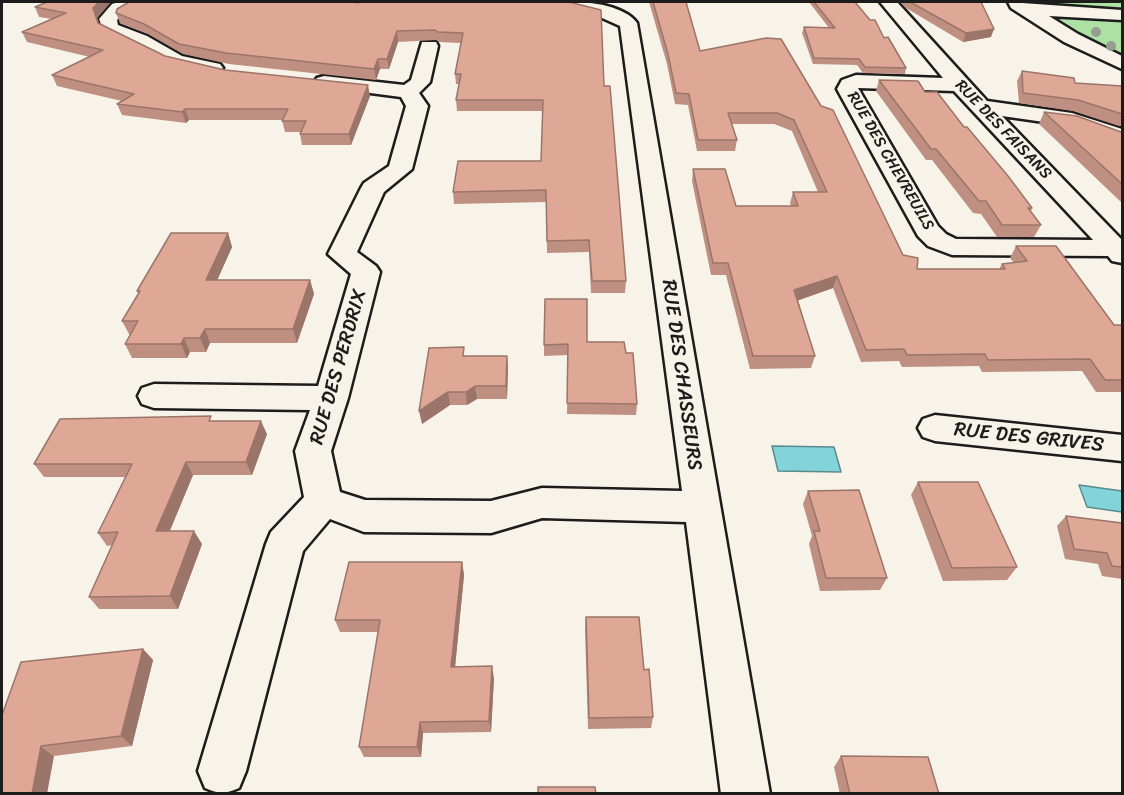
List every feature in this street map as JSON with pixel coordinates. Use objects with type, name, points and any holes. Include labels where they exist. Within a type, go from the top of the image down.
[{"type":"street","points":[[132,2],[118,8],[108,19],[110,28],[140,40],[176,60],[229,72]]},
{"type":"street","name":"RUE DES CHASSEURS","points":[[564,2],[586,6],[618,17],[628,23],[630,31],[746,794]]},
{"type":"street","name":"RUE DES FAISANS","points":[[888,2],[960,85],[1119,252]]},
{"type":"street","points":[[1021,5],[1122,15]]},
{"type":"street","points":[[1021,5],[1071,38],[1122,63]]},
{"type":"street","points":[[1071,38],[1122,42]]},
{"type":"street","points":[[308,80],[408,92],[420,82],[429,46]]},
{"type":"street","name":"RUE DES CHEVREUILS","points":[[960,85],[856,81],[849,84],[847,89],[927,230],[937,240],[952,247],[1119,252]]},
{"type":"street","name":"RUE DES PERDRIX","points":[[323,501],[313,451],[332,398],[366,272],[342,254],[373,188],[399,169],[417,106],[408,92]]},
{"type":"street","points":[[981,107],[1089,123],[1108,129],[1122,137]]},
{"type":"street","points":[[154,396],[332,398]]},
{"type":"street","name":"RUE DES GRIVES","points":[[935,428],[1122,448]]},
{"type":"street","points":[[222,771],[285,544],[323,501],[364,516],[491,518],[542,503],[701,507]]},
{"type":"green space","points":[[1005,2],[1122,2],[1122,71],[1008,7]]},
{"type":"water","points":[[772,446],[834,447],[841,472],[778,471]]},
{"type":"water","points":[[1079,485],[1122,491],[1122,512],[1087,507]]},
{"type":"building","points":[[47,2],[99,2],[93,8],[98,23],[165,56],[225,70],[368,85],[349,134],[300,134],[306,121],[282,121],[288,109],[185,109],[182,112],[117,104],[134,94],[52,75],[103,50],[22,32],[66,13],[35,7]]},
{"type":"building","points":[[129,2],[569,2],[601,10],[604,86],[610,86],[626,281],[592,281],[589,240],[547,241],[546,190],[453,192],[458,161],[541,161],[543,100],[456,100],[461,74],[455,74],[463,33],[435,30],[397,31],[387,59],[378,59],[374,69],[226,53],[179,44],[144,24],[116,13],[117,9]]},
{"type":"building","points":[[653,2],[686,2],[700,51],[766,38],[781,39],[821,106],[833,110],[903,255],[918,258],[917,269],[1005,269],[1002,264],[1027,261],[1016,246],[1056,246],[1114,325],[1122,325],[1122,380],[1105,380],[1090,359],[988,360],[985,354],[907,355],[904,349],[866,350],[837,276],[794,290],[815,356],[753,356],[728,263],[713,263],[693,169],[725,169],[736,206],[798,206],[793,192],[827,192],[794,120],[777,113],[728,113],[737,140],[698,140],[689,94],[676,93],[668,54]]},
{"type":"building","points":[[814,2],[855,2],[870,20],[875,20],[884,38],[888,37],[906,68],[865,67],[859,59],[814,58],[804,27],[835,28]]},
{"type":"building","points":[[910,2],[981,2],[994,29],[966,33]]},
{"type":"building","points":[[1022,71],[1074,78],[1075,83],[1122,86],[1122,114],[1078,100],[1023,93]]},
{"type":"building","points":[[879,80],[918,81],[925,92],[937,92],[964,127],[967,127],[1008,176],[1032,208],[1028,208],[1041,225],[1002,225],[986,201],[979,201],[936,149],[931,149]]},
{"type":"building","points":[[1044,112],[1077,116],[1121,132],[1122,184]]},
{"type":"building","points":[[171,233],[228,233],[206,280],[310,280],[293,329],[205,329],[200,338],[184,338],[181,344],[125,344],[138,321],[122,321]]},
{"type":"building","points":[[545,299],[587,299],[587,342],[624,342],[626,353],[633,353],[637,404],[567,403],[568,344],[544,345]]},
{"type":"building","points":[[464,347],[463,356],[507,356],[506,386],[475,386],[466,392],[448,392],[419,411],[429,348]]},
{"type":"building","points":[[211,416],[209,421],[261,421],[246,462],[186,462],[156,531],[194,531],[170,596],[89,597],[118,532],[98,533],[132,464],[34,464],[60,419]]},
{"type":"building","points":[[918,482],[978,482],[1017,567],[952,568]]},
{"type":"building","points":[[859,490],[887,578],[826,578],[814,531],[820,531],[808,491]]},
{"type":"building","points":[[1066,516],[1122,523],[1122,567],[1112,566],[1107,553],[1074,549]]},
{"type":"building","points":[[349,562],[462,562],[451,667],[492,666],[489,721],[420,722],[417,747],[359,747],[380,620],[335,620]]},
{"type":"building","points":[[586,617],[639,617],[644,670],[649,669],[653,717],[589,718]]},
{"type":"building","points":[[143,649],[121,736],[41,746],[32,794],[2,794],[2,715],[21,662]]},
{"type":"building","points":[[841,756],[928,757],[939,794],[850,794]]},
{"type":"building","points":[[538,787],[595,787],[596,794],[538,794]]}]
